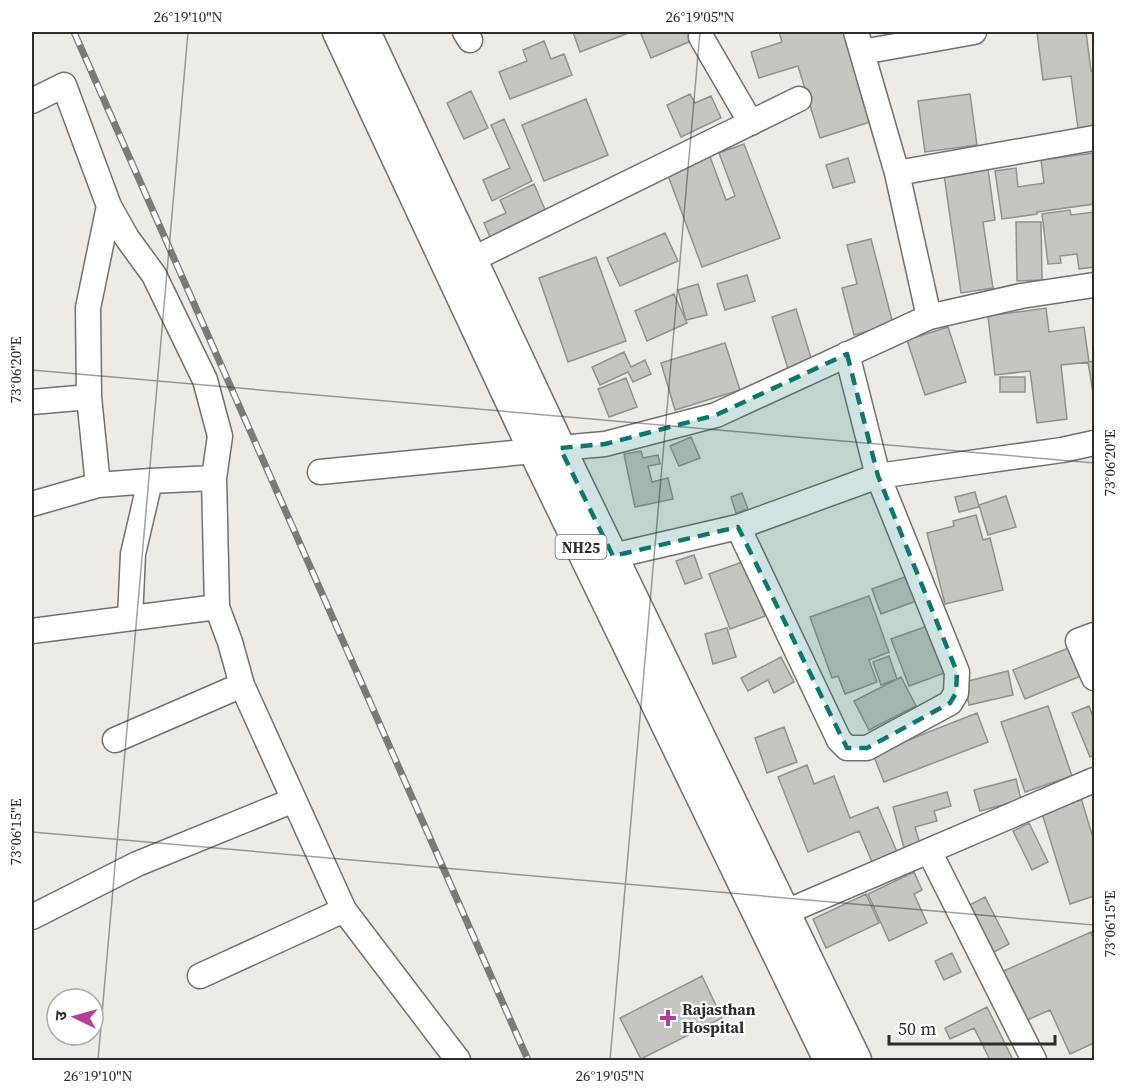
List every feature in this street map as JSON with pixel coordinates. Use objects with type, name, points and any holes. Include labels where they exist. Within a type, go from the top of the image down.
[{"type":"main road","name":"NH25","points":[[338,32],[547,449],[829,1060]]},
{"type":"main road","name":"NH25","points":[[366,32],[473,259],[547,449],[613,556],[856,1060]]},
{"type":"street","points":[[929,317],[897,173],[859,42],[974,32]]},
{"type":"street","points":[[701,37],[751,123]]},
{"type":"street","points":[[32,101],[64,85],[109,206],[127,238],[154,275],[205,380],[220,436],[214,478],[217,607],[242,685],[344,910],[458,1060]]},
{"type":"street","points":[[473,259],[799,99]]},
{"type":"street","points":[[897,173],[1095,138]]},
{"type":"street","points":[[98,486],[89,397],[88,308],[109,206]]},
{"type":"street","points":[[320,472],[605,444],[716,414],[929,317],[1021,296],[1095,285]]},
{"type":"street","points":[[738,526],[839,740],[847,748],[867,748],[950,703],[956,693],[957,672],[878,476],[847,354]]},
{"type":"street","points":[[32,402],[89,397]]},
{"type":"street","points":[[613,556],[738,526],[878,476],[1062,450],[1095,443]]},
{"type":"street","points":[[32,504],[98,486],[214,478]]},
{"type":"street","points":[[130,618],[133,554],[150,481]]},
{"type":"street","points":[[32,631],[217,607]]},
{"type":"street","points":[[1095,635],[1078,641],[1095,678]]},
{"type":"street","points":[[115,740],[242,685]]},
{"type":"street","points":[[786,912],[1095,780]]},
{"type":"street","points":[[32,918],[137,864],[294,800]]},
{"type":"street","points":[[928,851],[1034,1060]]},
{"type":"street","points":[[200,976],[344,910]]},
{"type":"highlighted area","points":[[847,354],[878,476],[957,672],[956,693],[950,703],[867,748],[847,748],[738,527],[613,556],[560,448],[605,444],[716,415]]},
{"type":"building","points":[[573,32],[631,32],[580,52]]},
{"type":"building","points":[[687,32],[691,41],[651,58],[641,34]]},
{"type":"building","points":[[779,32],[845,32],[873,121],[820,138],[798,66],[759,78],[751,52],[782,42]]},
{"type":"building","points":[[1037,32],[1086,32],[1091,71],[1094,71],[1094,126],[1078,128],[1071,76],[1043,80]]},
{"type":"building","points":[[544,41],[551,59],[564,54],[572,75],[510,99],[499,72],[527,61],[523,50]]},
{"type":"building","points":[[471,91],[488,128],[464,139],[447,103]]},
{"type":"building","points":[[690,94],[695,103],[711,96],[721,118],[681,137],[667,105]]},
{"type":"building","points":[[970,94],[977,145],[925,152],[918,101]]},
{"type":"building","points":[[586,99],[608,155],[544,181],[522,125]]},
{"type":"building","points":[[504,119],[532,181],[492,201],[483,180],[510,168],[491,125]]},
{"type":"building","points":[[744,144],[780,238],[702,267],[666,170],[709,154],[726,200],[735,196],[719,153]]},
{"type":"building","points":[[1094,153],[1094,204],[1002,219],[995,171],[1016,168],[1018,187],[1044,183],[1041,160]]},
{"type":"building","points":[[848,158],[855,182],[833,188],[826,165]]},
{"type":"building","points":[[988,169],[995,220],[983,222],[993,288],[961,293],[944,175]]},
{"type":"building","points":[[534,184],[546,212],[490,237],[484,223],[506,213],[500,200]]},
{"type":"building","points":[[1070,210],[1071,215],[1094,212],[1094,267],[1079,269],[1077,254],[1060,256],[1061,263],[1048,264],[1042,214]]},
{"type":"building","points":[[1016,222],[1041,222],[1042,280],[1017,281]]},
{"type":"building","points":[[665,233],[678,261],[620,286],[607,258]]},
{"type":"building","points":[[871,239],[893,324],[854,335],[842,288],[857,284],[847,245]]},
{"type":"building","points":[[596,257],[626,341],[568,362],[539,278]]},
{"type":"building","points":[[747,275],[755,301],[725,310],[717,284]]},
{"type":"building","points":[[698,284],[707,315],[686,320],[678,290]]},
{"type":"building","points":[[674,294],[687,323],[647,341],[635,311]]},
{"type":"building","points":[[1046,308],[1049,332],[1084,327],[1089,362],[1061,365],[1067,419],[1037,423],[1030,371],[995,375],[988,316]]},
{"type":"building","points":[[796,309],[812,361],[788,369],[772,317]]},
{"type":"building","points":[[948,327],[966,382],[925,395],[907,340]]},
{"type":"building","points":[[725,343],[740,390],[675,410],[661,363]]},
{"type":"building","points":[[624,352],[631,367],[645,360],[651,374],[633,382],[628,372],[600,385],[592,367]]},
{"type":"building","points":[[1094,361],[1094,399],[1088,362]]},
{"type":"building","points":[[1000,377],[1025,377],[1025,392],[1000,392]]},
{"type":"building","points":[[626,378],[637,407],[609,417],[598,389]]},
{"type":"building","points":[[691,437],[700,458],[679,466],[670,446]]},
{"type":"building","points":[[641,451],[643,458],[658,455],[660,464],[648,466],[652,482],[668,478],[673,499],[635,507],[624,454]]},
{"type":"building","points":[[975,492],[979,507],[959,512],[955,497]]},
{"type":"building","points":[[742,493],[748,509],[736,513],[731,497]]},
{"type":"building","points":[[1006,496],[1016,527],[988,535],[979,505]]},
{"type":"building","points":[[976,515],[983,540],[990,538],[1003,590],[945,604],[927,533],[954,526],[953,521]]},
{"type":"building","points":[[694,555],[702,578],[685,584],[676,561]]},
{"type":"building","points":[[745,561],[765,616],[730,629],[709,574]]},
{"type":"building","points":[[910,575],[919,600],[881,614],[872,589]]},
{"type":"building","points":[[869,596],[889,652],[869,660],[877,682],[845,694],[838,676],[832,678],[810,617]]},
{"type":"building","points":[[933,624],[950,671],[909,686],[891,639]]},
{"type":"building","points":[[727,628],[736,657],[713,664],[705,634]]},
{"type":"building","points":[[1071,647],[1083,675],[1025,699],[1013,670]]},
{"type":"building","points":[[889,656],[897,679],[881,685],[873,662]]},
{"type":"building","points":[[781,657],[794,682],[774,693],[768,680],[748,691],[741,678]]},
{"type":"building","points":[[1008,671],[1013,695],[969,705],[964,682]]},
{"type":"building","points":[[901,677],[916,706],[869,730],[854,701]]},
{"type":"building","points":[[1048,706],[1072,776],[1025,792],[1001,722]]},
{"type":"building","points":[[1089,706],[1094,720],[1094,755],[1090,757],[1072,713]]},
{"type":"building","points":[[977,713],[988,742],[884,782],[873,754]]},
{"type":"building","points":[[784,727],[797,762],[767,773],[755,738]]},
{"type":"building","points":[[807,765],[814,784],[834,776],[850,818],[878,807],[897,852],[872,862],[859,831],[808,852],[778,777]]},
{"type":"building","points":[[1016,779],[1021,800],[980,811],[974,790]]},
{"type":"building","points":[[947,792],[951,806],[934,811],[937,821],[915,827],[920,844],[904,848],[893,807]]},
{"type":"building","points":[[1081,798],[1094,841],[1094,896],[1070,904],[1041,810]]},
{"type":"building","points":[[1029,823],[1048,862],[1032,870],[1013,831]]},
{"type":"building","points":[[914,872],[922,890],[914,894],[927,923],[889,941],[868,894]]},
{"type":"building","points":[[866,894],[879,923],[826,948],[813,919]]},
{"type":"building","points":[[985,897],[1009,944],[985,957],[960,910]]},
{"type":"building","points":[[1091,932],[1094,941],[1094,1043],[1070,1054],[1050,1010],[1018,1024],[997,974]]},
{"type":"building","points":[[952,953],[961,972],[944,980],[935,961]]},
{"type":"building","points":[[702,976],[722,1018],[641,1059],[620,1018]]},
{"type":"building","points":[[987,1007],[1013,1060],[990,1060],[974,1028],[950,1039],[945,1028]]},
{"type":"railway","points":[[74,32],[528,1060]]},
{"type":"place","name":"Rajasthan Hospital","points":[[668,1018]]}]
